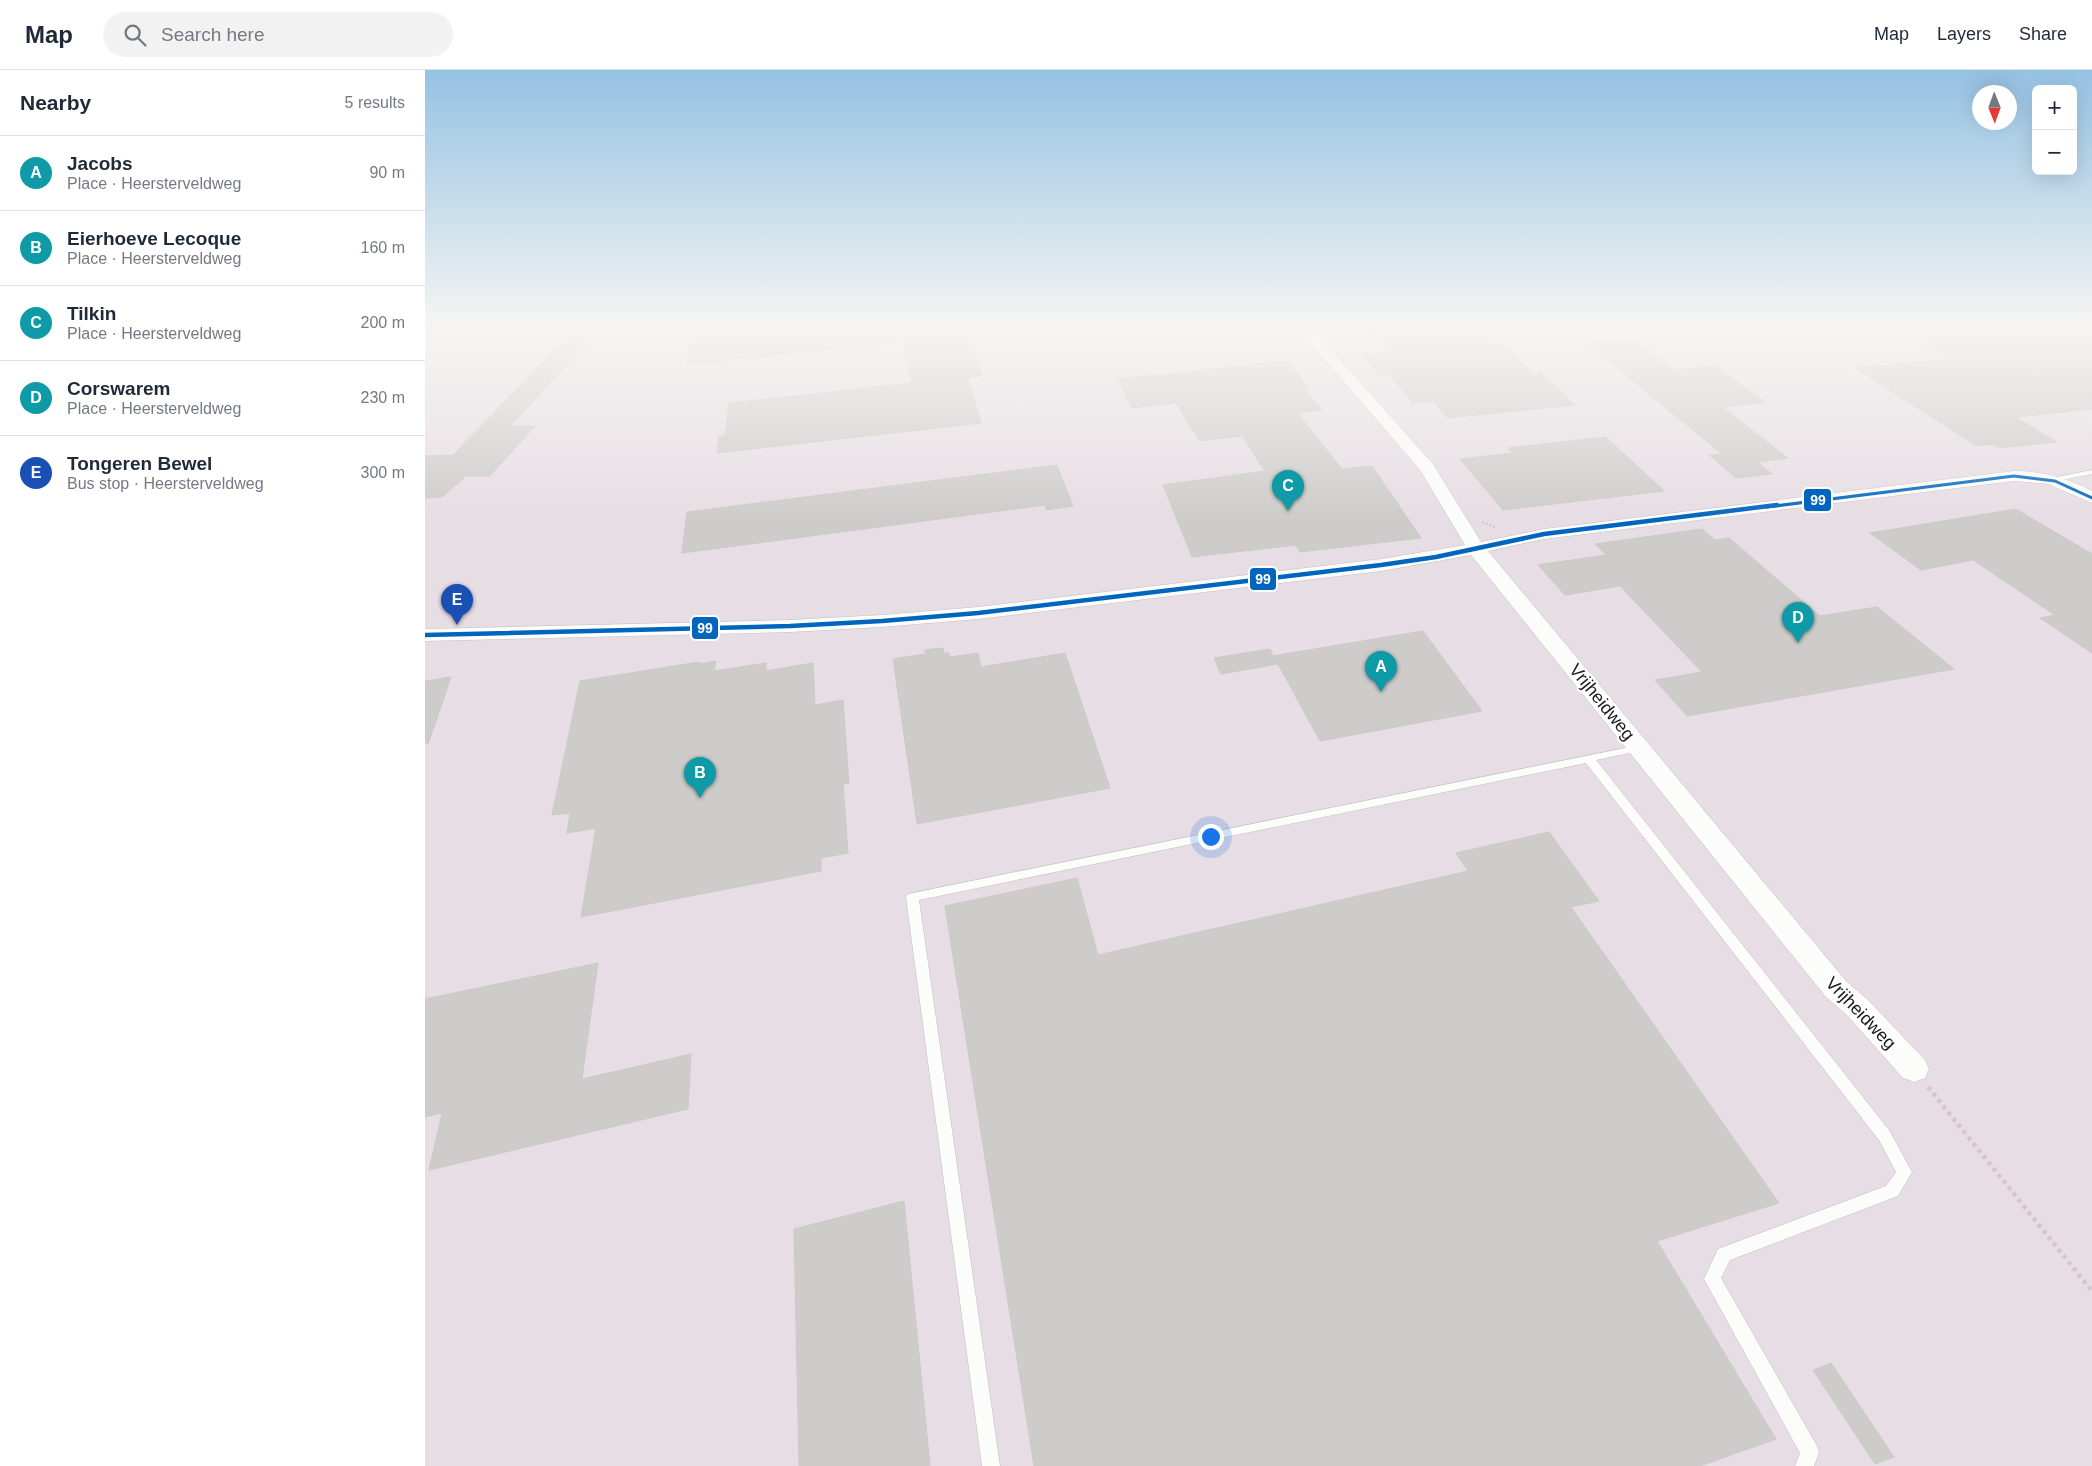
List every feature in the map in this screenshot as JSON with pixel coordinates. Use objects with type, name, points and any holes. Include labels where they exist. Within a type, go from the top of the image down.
[{"type":"street","name":"Vrijheidweg","points":[[1358,390],[1427,468],[1476,548],[1836,988],[1858,1008],[1914,1069]]},
{"type":"street","points":[[425,635],[781,626],[978,613],[1381,565],[1544,534],[2007,477],[2039,475],[2068,485],[2092,498]]},
{"type":"lane","points":[[2052,480],[2092,472]]},
{"type":"lane","points":[[991,1466],[912,897],[1640,748]]},
{"type":"lane","points":[[1589,759],[1884,1135],[1904,1172],[1892,1191],[1724,1254],[1712,1279],[1786,1408],[1809,1453],[1804,1466]]},
{"type":"path","points":[[1914,1069],[1960,1129],[2092,1291]]},
{"type":"shaded area","points":[[425,390],[2092,390],[2092,1466],[425,1466]]},
{"type":"building","points":[[516,390],[544,390],[510,426],[535,426],[490,476],[466,476],[442,497],[425,498],[425,456],[453,455]]},
{"type":"building","points":[[847,390],[972,390],[981,423],[717,453],[719,436],[725,436],[729,403]]},
{"type":"building","points":[[1123,390],[1305,390],[1322,410],[1297,413],[1342,469],[1372,466],[1421,538],[1300,552],[1296,545],[1192,557],[1163,485],[1265,471],[1242,436],[1200,441],[1176,403],[1132,408]]},
{"type":"building","points":[[1402,390],[1559,390],[1575,405],[1448,418],[1433,401],[1413,403]]},
{"type":"building","points":[[1644,390],[1749,390],[1765,402],[1722,407],[1788,458],[1757,462],[1772,474],[1736,478],[1709,455],[1722,454]]},
{"type":"building","points":[[1890,390],[2092,390],[2092,409],[2015,417],[2057,442],[2000,448],[1992,444],[1977,446]]},
{"type":"building","points":[[1606,437],[1664,491],[1503,510],[1460,459],[1513,453],[1508,448]]},
{"type":"building","points":[[1057,465],[1073,506],[1046,510],[1045,505],[682,553],[687,512]]},
{"type":"building","points":[[2016,509],[2092,554],[2092,653],[2040,618],[2055,615],[1973,560],[1921,570],[1870,533]]},
{"type":"building","points":[[1702,529],[1715,540],[1729,538],[1820,616],[1877,607],[1954,669],[1687,716],[1655,680],[1702,672],[1620,586],[1565,595],[1538,565],[1606,555],[1595,544]]},
{"type":"building","points":[[1423,631],[1482,711],[1320,741],[1278,664],[1221,674],[1214,658],[1270,649],[1273,656]]},
{"type":"building","points":[[943,648],[944,653],[949,653],[950,657],[978,653],[981,667],[1065,653],[1110,788],[917,824],[893,659],[926,654],[925,650]]},
{"type":"building","points":[[716,661],[714,671],[766,663],[766,671],[813,663],[815,705],[843,700],[849,783],[843,784],[848,853],[821,858],[821,871],[581,917],[596,828],[567,833],[570,813],[552,815],[580,681]]},
{"type":"building","points":[[451,677],[428,744],[425,743],[425,681]]},
{"type":"building","points":[[1549,832],[1599,901],[1571,907],[1779,1203],[1657,1241],[1776,1439],[1700,1466],[1034,1466],[945,906],[1077,878],[1098,955],[1468,871],[1456,853]]},
{"type":"building","points":[[598,963],[582,1079],[691,1054],[688,1109],[429,1170],[442,1113],[425,1117],[425,999]]},
{"type":"building","points":[[904,1201],[930,1466],[799,1466],[794,1229]]},
{"type":"building","points":[[1831,1363],[1894,1457],[1875,1464],[1813,1370]]},
{"type":"transit line","name":"99","points":[[425,635],[790,626],[978,613],[1381,565],[1436,557],[1544,534],[2014,476],[2046,478],[2092,498]]},
{"type":"place","name":"Tilkin","points":[[1288,511]]},
{"type":"place","name":"Tongeren Bewel","points":[[457,625]]},
{"type":"place","name":"Corswarem","points":[[1798,643]]},
{"type":"place","name":"Jacobs","points":[[1381,692]]},
{"type":"place","name":"Eierhoeve Lecoque","points":[[700,798]]}]
